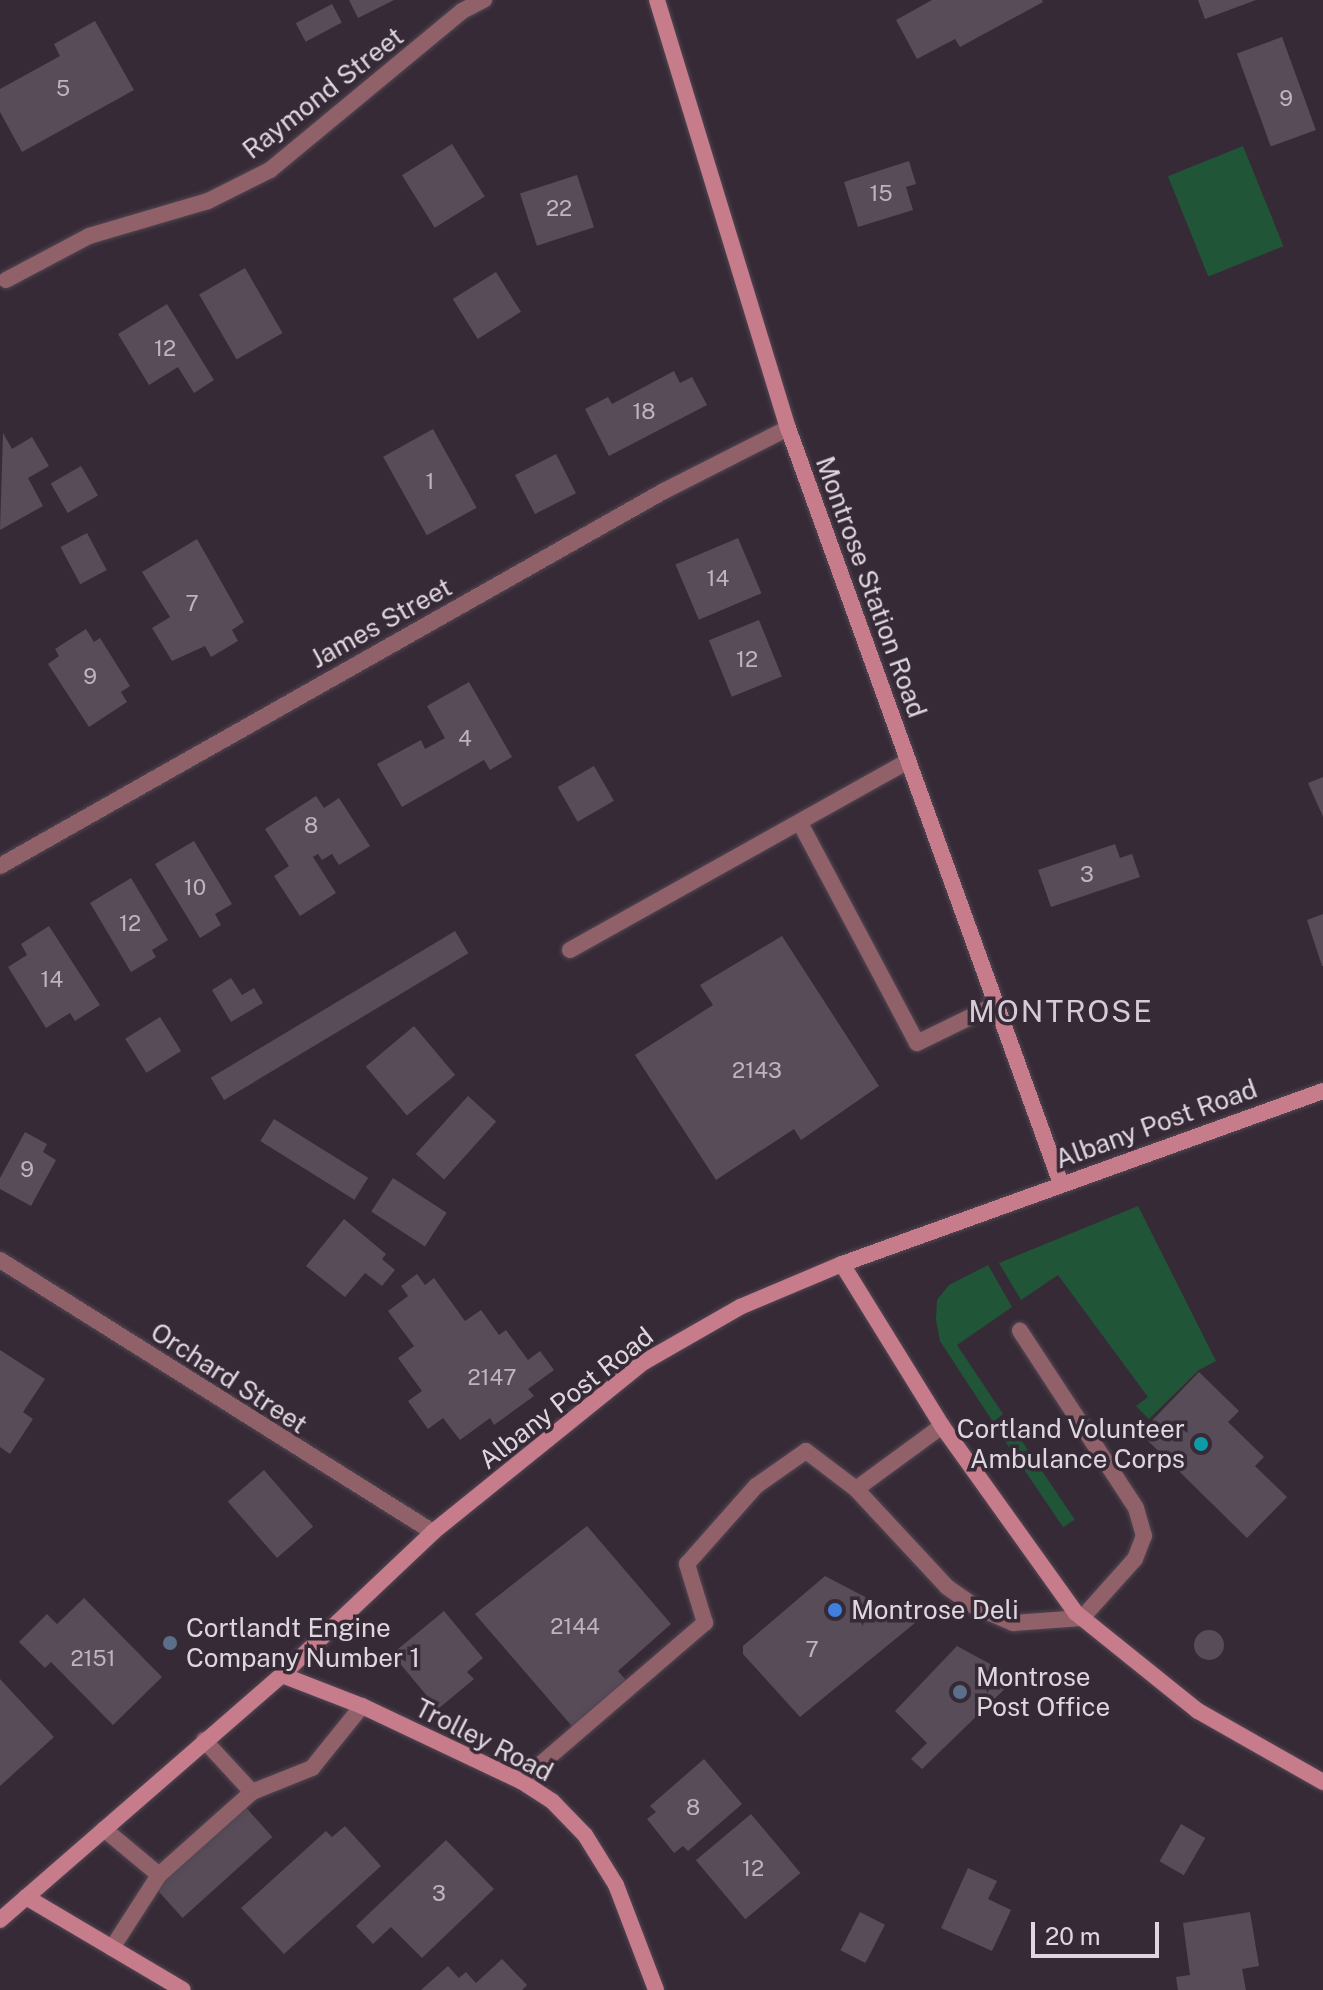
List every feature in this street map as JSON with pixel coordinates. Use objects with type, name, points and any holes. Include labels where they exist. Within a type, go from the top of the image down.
[{"type":"street","name":"Raymond Street","points":[[3,282],[89,236],[208,201],[270,170],[462,11],[484,0]]},
{"type":"street","name":"Montrose Station Road","points":[[657,0],[788,428],[1061,1184]]},
{"type":"street","name":"James Street","points":[[0,866],[664,491],[788,428]]},
{"type":"street","points":[[570,950],[908,761]]},
{"type":"street","points":[[800,823],[917,1043],[997,1004]]},
{"type":"street","name":"Albany Post Road","points":[[0,1920],[282,1675],[433,1532],[644,1362],[740,1307],[842,1264],[1323,1091]]},
{"type":"street","name":"Orchard Street","points":[[0,1260],[433,1532]]},
{"type":"street","points":[[842,1264],[942,1426],[1082,1618],[1198,1711],[1323,1782]]},
{"type":"street","points":[[521,1781],[705,1623],[687,1564],[756,1486],[806,1451],[856,1489],[947,1587],[974,1606],[1013,1623],[1082,1618],[1135,1559],[1144,1536],[1136,1508],[1020,1331]]},
{"type":"street","points":[[856,1489],[942,1426]]},
{"type":"street","name":"Trolley Road","points":[[282,1675],[362,1706],[521,1781],[552,1801],[585,1835],[616,1885],[656,1990]]},
{"type":"street","points":[[112,1948],[159,1875],[252,1792],[312,1768],[362,1706]]},
{"type":"street","points":[[204,1740],[252,1792]]},
{"type":"street","points":[[104,1829],[159,1875]]},
{"type":"street","points":[[26,1897],[183,1990]]},
{"type":"green space","points":[[1243,146],[1283,246],[1208,276],[1168,176]]},
{"type":"green space","points":[[1138,1206],[1216,1361],[1199,1370],[1149,1419],[1136,1406],[1148,1397],[1058,1275],[1021,1300],[999,1263]]},
{"type":"green space","points":[[988,1265],[1012,1307],[957,1345],[1003,1414],[993,1422],[940,1341],[936,1320],[937,1300],[949,1285]]},
{"type":"green space","points":[[1011,1425],[1075,1520],[1063,1527],[999,1433]]},
{"type":"building","points":[[349,0],[394,0],[358,18]]},
{"type":"building","points":[[932,0],[1043,2],[960,47],[955,39],[917,59],[896,20]]},
{"type":"building","points":[[1198,0],[1256,0],[1205,19]]},
{"type":"building","points":[[332,4],[342,23],[306,42],[296,23]]},
{"type":"building","points":[[95,21],[134,90],[22,152],[0,112],[0,89],[60,56],[54,44]]},
{"type":"building","points":[[1282,37],[1316,130],[1271,146],[1237,53]]},
{"type":"building","points":[[452,144],[485,197],[435,228],[402,175]]},
{"type":"building","points":[[909,161],[916,184],[906,187],[913,210],[858,227],[844,182]]},
{"type":"building","points":[[577,175],[594,227],[537,246],[520,194]]},
{"type":"building","points":[[245,268],[282,333],[237,359],[199,294]]},
{"type":"building","points":[[496,272],[521,312],[478,339],[453,299]]},
{"type":"building","points":[[167,304],[214,380],[194,393],[178,367],[149,385],[118,334]]},
{"type":"building","points":[[674,371],[680,383],[692,377],[707,405],[609,456],[585,409],[608,397],[612,404]]},
{"type":"building","points":[[433,429],[477,508],[427,535],[383,457]]},
{"type":"building","points":[[3,433],[12,449],[32,437],[49,466],[28,478],[43,506],[0,530]]},
{"type":"building","points":[[556,454],[576,493],[535,514],[515,475]]},
{"type":"building","points":[[81,466],[98,495],[68,513],[51,484]]},
{"type":"building","points":[[87,533],[107,570],[80,584],[61,547]]},
{"type":"building","points":[[738,538],[761,593],[699,620],[675,565]]},
{"type":"building","points":[[197,539],[244,622],[232,630],[238,641],[211,657],[205,646],[172,661],[152,628],[170,617],[142,572]]},
{"type":"building","points":[[759,620],[782,677],[732,697],[709,640]]},
{"type":"building","points":[[86,629],[94,642],[100,638],[130,686],[121,692],[127,702],[89,727],[48,664],[59,656],[55,649]]},
{"type":"building","points":[[469,682],[512,757],[490,770],[484,760],[402,807],[377,764],[421,740],[425,749],[445,738],[427,706]]},
{"type":"building","points":[[594,766],[614,801],[578,822],[558,787]]},
{"type":"building","points":[[1323,777],[1323,817],[1308,783]]},
{"type":"building","points":[[316,796],[324,808],[339,798],[370,846],[339,865],[332,854],[322,860],[318,854],[313,857],[336,893],[300,916],[274,876],[289,866],[265,829]]},
{"type":"building","points":[[194,841],[232,904],[215,914],[221,925],[200,938],[155,864]]},
{"type":"building","points":[[1115,844],[1120,858],[1132,854],[1140,877],[1051,907],[1038,870]]},
{"type":"building","points":[[131,878],[168,940],[152,950],[156,957],[131,972],[90,903]]},
{"type":"building","points":[[1323,914],[1323,966],[1322,966],[1307,920]]},
{"type":"building","points":[[49,926],[100,1005],[75,1021],[70,1013],[46,1028],[8,967],[27,955],[21,944]]},
{"type":"building","points":[[455,931],[468,953],[224,1100],[211,1078]]},
{"type":"building","points":[[782,936],[879,1086],[801,1140],[794,1129],[716,1180],[635,1055],[713,1005],[700,985]]},
{"type":"building","points":[[231,978],[242,995],[254,988],[263,1003],[231,1022],[212,990]]},
{"type":"building","points":[[160,1017],[181,1051],[146,1073],[125,1039]]},
{"type":"building","points":[[414,1026],[455,1075],[407,1116],[366,1066]]},
{"type":"building","points":[[468,1096],[496,1121],[444,1179],[416,1154]]},
{"type":"building","points":[[274,1119],[368,1178],[354,1200],[260,1141]]},
{"type":"building","points":[[25,1132],[47,1144],[43,1152],[56,1160],[31,1206],[0,1189],[0,1178]]},
{"type":"building","points":[[393,1178],[447,1213],[425,1246],[371,1212]]},
{"type":"building","points":[[344,1219],[386,1254],[382,1259],[395,1270],[382,1286],[365,1273],[345,1297],[306,1266]]},
{"type":"building","points":[[417,1274],[425,1285],[434,1278],[465,1321],[481,1310],[499,1335],[506,1330],[528,1360],[540,1351],[554,1370],[528,1389],[534,1396],[494,1425],[490,1418],[460,1440],[443,1418],[428,1429],[408,1401],[422,1391],[398,1358],[414,1346],[388,1311],[408,1296],[401,1286]]},
{"type":"building","points":[[0,1350],[45,1379],[23,1412],[33,1419],[10,1454],[0,1447]]},
{"type":"building","name":"Cortland Volunteer Ambulance Corps","points":[[1199,1372],[1239,1411],[1228,1422],[1264,1457],[1255,1466],[1287,1497],[1247,1538],[1140,1433]]},
{"type":"building","points":[[264,1470],[313,1527],[277,1558],[228,1501]]},
{"type":"building","points":[[587,1526],[671,1624],[618,1671],[631,1686],[577,1732],[475,1614]]},
{"type":"building","points":[[825,1576],[915,1623],[800,1717],[743,1654],[743,1646]]},
{"type":"building","points":[[84,1598],[162,1677],[113,1725],[51,1662],[45,1668],[19,1642],[47,1614],[57,1624]]},
{"type":"building","points":[[444,1611],[483,1658],[467,1672],[474,1679],[438,1709],[392,1654]]},
{"type":"building","points":[[1209,1630],[1220,1634],[1224,1645],[1220,1656],[1209,1660],[1198,1656],[1194,1645],[1198,1634]]},
{"type":"building","points":[[957,1646],[1016,1678],[922,1769],[911,1759],[927,1743],[895,1711]]},
{"type":"building","points":[[0,1679],[54,1737],[0,1786]]},
{"type":"building","points":[[704,1759],[742,1804],[688,1851],[683,1846],[674,1853],[647,1819],[656,1812],[650,1806]]},
{"type":"building","points":[[241,1802],[272,1837],[183,1918],[151,1883]]},
{"type":"building","points":[[751,1814],[800,1873],[745,1919],[696,1860]]},
{"type":"building","points":[[1181,1824],[1205,1838],[1184,1875],[1160,1861]]},
{"type":"building","points":[[345,1826],[381,1866],[284,1954],[241,1908],[326,1831],[332,1837]]},
{"type":"building","points":[[446,1840],[494,1889],[422,1958],[391,1927],[373,1944],[356,1926]]},
{"type":"building","points":[[968,1868],[997,1881],[988,1899],[1011,1910],[992,1951],[941,1928]]},
{"type":"building","points":[[860,1912],[885,1925],[865,1963],[840,1950]]},
{"type":"building","points":[[1250,1912],[1259,1966],[1242,1969],[1246,1990],[1178,1990],[1176,1977],[1190,1975],[1183,1923]]},
{"type":"building","points":[[502,1959],[527,1985],[522,1990],[421,1990],[448,1966],[459,1978],[466,1972],[476,1983]]},
{"type":"place","name":"Cortland Volunteer Ambulance Corps","points":[[1201,1444]]},
{"type":"place","name":"Montrose Deli","points":[[835,1610]]},
{"type":"place","name":"Cortlandt Engine Company Number 1","points":[[170,1643]]},
{"type":"place","name":"Montrose Post Office","points":[[960,1692]]},
{"type":"district","name":"MONTROSE","points":[[1061,1011]]}]
